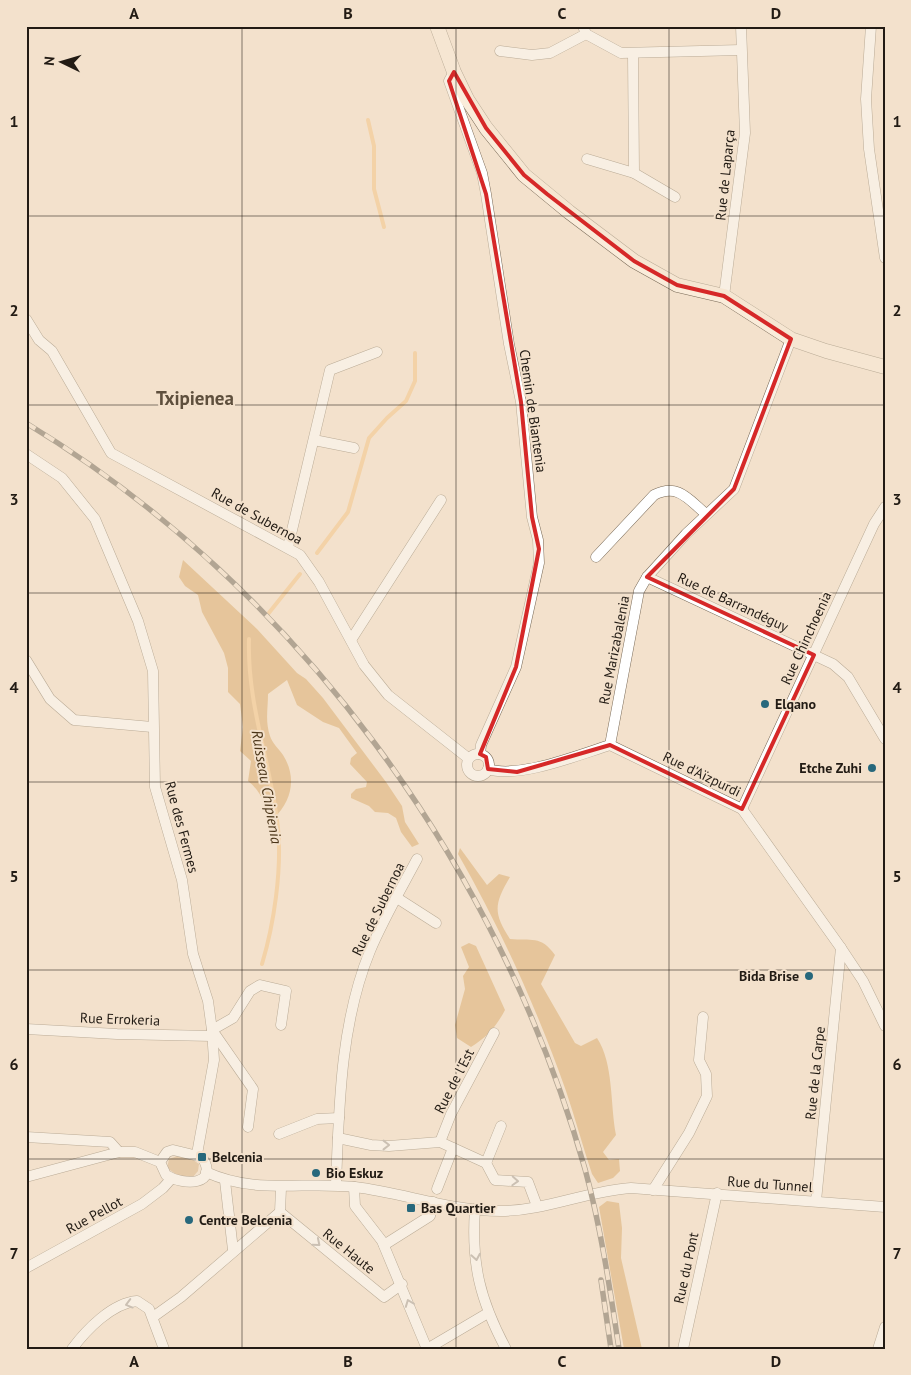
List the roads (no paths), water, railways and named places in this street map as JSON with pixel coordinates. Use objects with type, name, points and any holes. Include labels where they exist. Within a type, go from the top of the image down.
[{"type":"main road","points":[[437,26],[454,72],[467,98],[486,128],[524,175],[634,260],[677,285],[724,296],[791,339],[826,351],[884,363]]},
{"type":"street","name":"Rue de Laparça","points":[[724,296],[745,133],[741,26]]},
{"type":"street","points":[[871,26],[866,99],[868,129],[885,258]]},
{"type":"street","points":[[500,51],[532,55],[550,53],[584,30],[621,53],[741,50]]},
{"type":"street","points":[[633,54],[634,174]]},
{"type":"street","name":"Chemin de Biantenia","points":[[454,72],[449,81],[482,173],[486,194],[509,344],[521,402],[532,522],[539,550],[539,563],[516,667],[481,746],[480,754]]},
{"type":"street","points":[[587,159],[634,174],[675,197]]},
{"type":"street","name":"Rue de Subernoa","points":[[26,319],[38,340],[52,351],[110,453],[300,555],[319,582],[364,665],[388,695],[468,758]]},
{"type":"street","points":[[26,338],[38,340]]},
{"type":"street","name":"Rue Marizabalenia","points":[[610,745],[639,591],[647,577],[706,514],[734,489],[791,339]]},
{"type":"street","points":[[288,547],[330,370],[377,352]]},
{"type":"street","points":[[314,440],[354,448]]},
{"type":"street","name":"Rue des Fermes","points":[[26,454],[62,478],[95,520],[138,621],[153,671],[152,727],[155,787],[182,880],[193,954],[208,1001],[212,1033],[214,1060],[197,1154]]},
{"type":"street","points":[[596,557],[654,495],[664,490],[674,489],[706,514]]},
{"type":"street","points":[[351,640],[441,500]]},
{"type":"street","name":"Rue Chinchoenia","points":[[742,809],[874,524],[885,507]]},
{"type":"street","name":"Rue de Barrandéguy","points":[[647,577],[833,664],[848,676],[885,739]]},
{"type":"street","points":[[26,660],[50,699],[74,720],[152,727]]},
{"type":"street","points":[[488,769],[498,772],[517,772],[610,745]]},
{"type":"street","name":"Rue d'Aïzpurdi","points":[[610,745],[742,809],[863,981],[885,1026]]},
{"type":"street","points":[[480,754],[486,757],[489,763],[488,769],[484,775],[472,775],[467,770],[468,758],[480,754]]},
{"type":"street","name":"Rue de Subernoa","points":[[336,1185],[338,1118],[349,1023],[370,952],[417,859]]},
{"type":"street","points":[[397,898],[436,923]]},
{"type":"street","name":"Rue de la Carpe","points":[[816,1201],[841,948]]},
{"type":"street","points":[[248,1127],[253,1089],[212,1033],[233,1018],[250,991],[260,985],[286,991],[280,1025]]},
{"type":"street","points":[[652,1190],[689,1133],[707,1096],[706,1074],[699,1060],[703,1017]]},
{"type":"street","name":"Rue Errokeria","points":[[26,1029],[117,1034],[212,1033]]},
{"type":"street","name":"Rue de l'Est","points":[[440,1142],[451,1114],[494,1033]]},
{"type":"street","points":[[279,1134],[317,1119],[338,1118]]},
{"type":"street","points":[[486,1163],[501,1126]]},
{"type":"street","points":[[26,1137],[110,1142],[119,1152]]},
{"type":"street","points":[[206,1172],[225,1181],[281,1188],[336,1185],[354,1187],[475,1209],[501,1211],[536,1206],[528,1182],[495,1180],[486,1163],[440,1142],[389,1146],[371,1145],[338,1138]]},
{"type":"street","points":[[437,1189],[453,1148]]},
{"type":"street","points":[[173,1150],[197,1154],[205,1162],[206,1172],[204,1177],[196,1182],[171,1179],[161,1168],[160,1162],[167,1152],[173,1150]]},
{"type":"street","points":[[26,1177],[119,1152],[134,1152],[160,1162]]},
{"type":"street","name":"Rue Pellot","points":[[26,1268],[142,1204],[164,1188],[171,1179]]},
{"type":"street","points":[[225,1181],[234,1250]]},
{"type":"street","points":[[354,1187],[355,1206],[384,1245],[402,1284],[427,1349],[488,1313]]},
{"type":"street","points":[[154,1317],[181,1297],[280,1212],[281,1188]]},
{"type":"street","name":"Rue du Tunnel","points":[[536,1206],[609,1190],[652,1190],[885,1206]]},
{"type":"street","name":"Rue du Pont","points":[[682,1349],[717,1193]]},
{"type":"street","points":[[384,1245],[430,1216],[432,1202]]},
{"type":"street","points":[[475,1209],[473,1241],[488,1313],[506,1349]]},
{"type":"street","name":"Rue Haute","points":[[280,1212],[384,1297],[402,1284]]},
{"type":"street","points":[[72,1349],[92,1326],[128,1302],[142,1303],[154,1317],[164,1349]]},
{"type":"street","points":[[878,1349],[885,1327]]},
{"type":"waterway","name":"Ruisseau Chipienia","points":[[368,120],[374,146],[374,189],[384,227]]},
{"type":"waterway","name":"Ruisseau Chipienia","points":[[317,553],[348,512],[369,438],[406,401],[415,381],[415,353]]},
{"type":"waterway","name":"Ruisseau Chipienia","points":[[268,614],[300,574]]},
{"type":"waterway","name":"Ruisseau Chipienia","points":[[249,639],[249,664],[255,711],[275,804],[279,844],[276,897],[262,964]]},
{"type":"railway","points":[[26,423],[125,490],[216,566],[299,651],[375,744],[442,842],[499,947],[547,1056],[591,1191],[605,1259],[619,1349]]},
{"type":"railway","points":[[601,1280],[611,1349]]},
{"type":"place","name":"Elqano","points":[[765,704]]},
{"type":"place","name":"Etche Zuhi","points":[[872,768]]},
{"type":"place","name":"Bida Brise","points":[[809,976]]},
{"type":"place","name":"Belcenia","points":[[202,1157]]},
{"type":"place","name":"Bio Eskuz","points":[[316,1173]]},
{"type":"place","name":"Bas Quartier","points":[[411,1208]]},
{"type":"place","name":"Centre Belcenia","points":[[189,1220]]},
{"type":"district","name":"Txipienea","points":[[195,398]]}]
